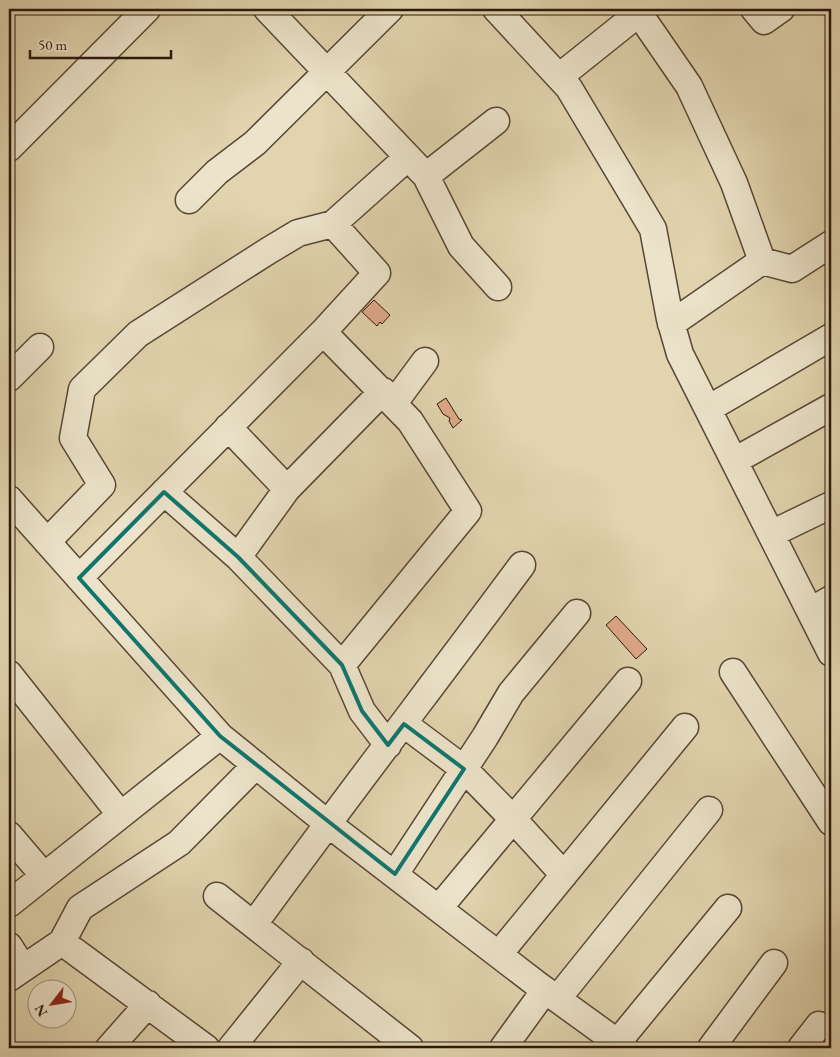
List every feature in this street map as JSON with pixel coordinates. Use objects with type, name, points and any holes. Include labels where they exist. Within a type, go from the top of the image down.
[{"type":"street","points":[[9,148],[148,9]]},
{"type":"street","points":[[267,9],[426,176],[461,246],[498,287]]},
{"type":"street","points":[[189,200],[217,172],[255,143],[390,9]]},
{"type":"street","points":[[496,9],[570,88],[653,229],[671,324],[680,354],[771,534],[821,605],[831,653]]},
{"type":"street","points":[[754,9],[764,22],[781,9]]},
{"type":"street","points":[[559,77],[638,11],[689,86],[734,183],[762,262]]},
{"type":"street","points":[[426,176],[496,120]]},
{"type":"street","points":[[47,542],[102,485],[73,438],[82,389],[138,334],[298,233],[333,224],[408,157]]},
{"type":"street","points":[[79,578],[323,332],[377,273],[333,224]]},
{"type":"street","points":[[671,324],[762,262],[792,269],[831,244]]},
{"type":"street","points":[[323,332],[410,421],[468,511],[342,665]]},
{"type":"street","points":[[708,409],[831,337]]},
{"type":"street","points":[[9,378],[40,347]]},
{"type":"street","points":[[238,557],[287,489],[388,397],[425,360]]},
{"type":"street","points":[[734,461],[831,407]]},
{"type":"street","points":[[228,427],[287,489]]},
{"type":"street","points":[[164,492],[238,557],[342,665],[362,710],[388,745]]},
{"type":"street","points":[[771,534],[831,505]]},
{"type":"street","points":[[11,507],[47,542],[220,736],[327,823],[621,1045],[728,908]]},
{"type":"street","points":[[254,924],[327,823],[404,724],[522,565]]},
{"type":"street","points":[[395,874],[512,693],[576,613]]},
{"type":"street","points":[[733,672],[831,822]]},
{"type":"street","points":[[9,674],[120,814]]},
{"type":"street","points":[[439,908],[628,681]]},
{"type":"street","points":[[404,724],[464,768],[564,875]]},
{"type":"street","points":[[499,954],[685,727]]},
{"type":"street","points":[[9,904],[220,736]]},
{"type":"street","points":[[9,946],[16,973],[62,942],[80,908],[179,843],[256,765]]},
{"type":"street","points":[[503,1048],[552,994],[709,810]]},
{"type":"street","points":[[9,836],[44,876]]},
{"type":"street","points":[[218,896],[410,1048]]},
{"type":"street","points":[[62,942],[206,1048]]},
{"type":"street","points":[[231,1048],[301,961]]},
{"type":"street","points":[[711,1048],[774,963]]},
{"type":"street","points":[[109,1048],[148,1004]]},
{"type":"street","points":[[801,1048],[819,1025]]},
{"type":"highlighted area","points":[[164,492],[238,557],[342,665],[362,711],[388,745],[404,724],[464,769],[395,874],[220,736],[79,578]]},
{"type":"building","points":[[374,300],[390,315],[382,324],[380,322],[377,326],[362,312]]},
{"type":"building","points":[[446,398],[459,419],[462,420],[453,428],[449,421],[450,418],[443,414],[437,404]]},
{"type":"building","points":[[616,616],[647,649],[636,659],[606,625]]}]
